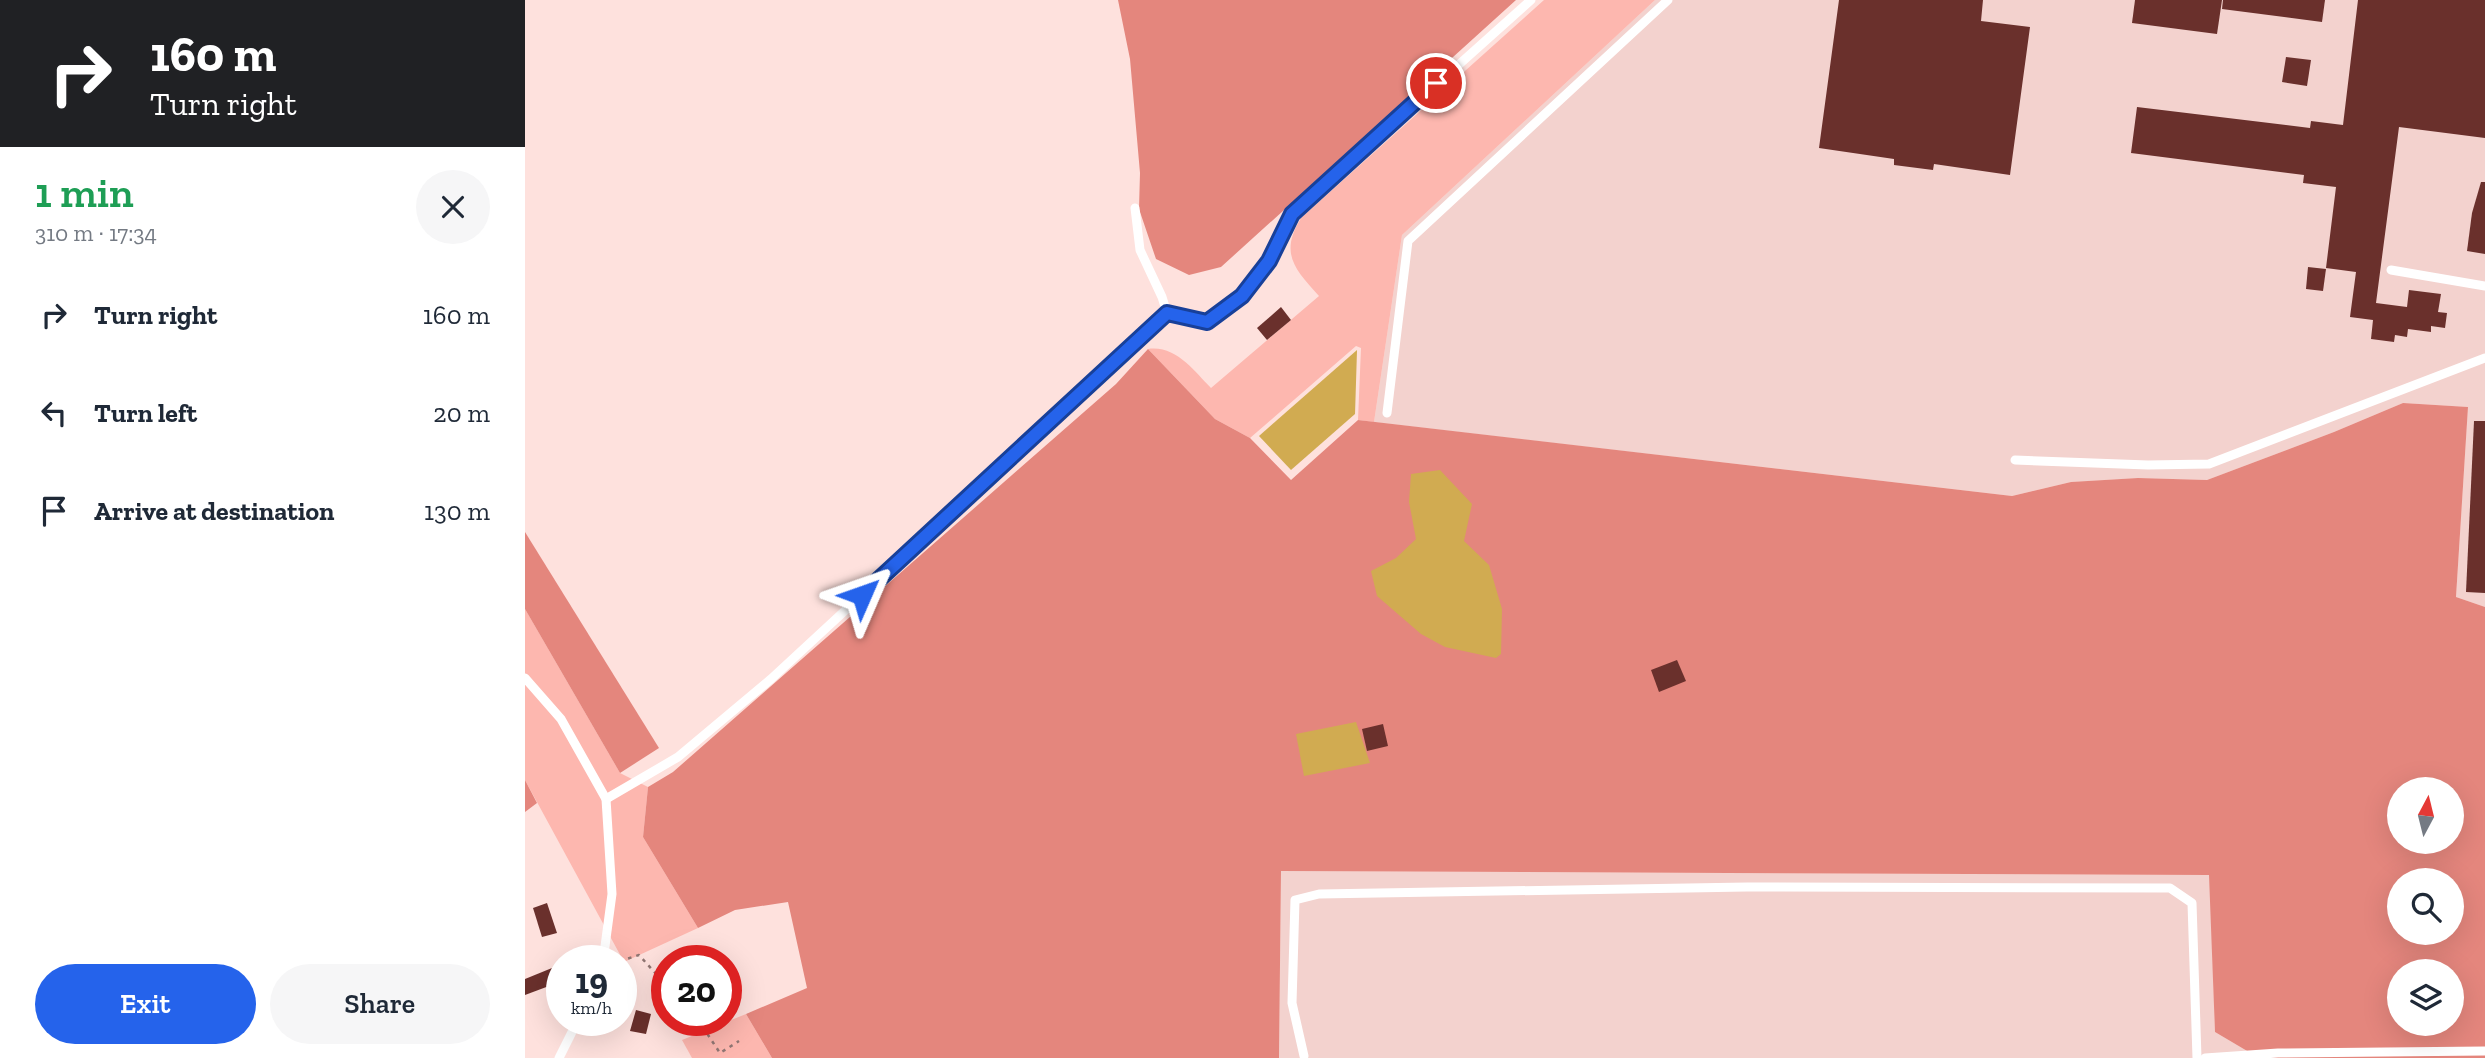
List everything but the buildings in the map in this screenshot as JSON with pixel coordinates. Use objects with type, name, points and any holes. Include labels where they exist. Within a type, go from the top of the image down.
[{"type":"lane","points":[[1167,313],[1207,322],[1242,296],[1269,261],[1292,214],[1531,0]]},
{"type":"lane","points":[[1387,413],[1408,241],[1668,0]]},
{"type":"lane","points":[[1135,208],[1140,250],[1167,313]]},
{"type":"lane","points":[[2391,270],[2485,286]]},
{"type":"lane","points":[[606,799],[678,757],[771,679],[1167,313]]},
{"type":"lane","points":[[2015,460],[2148,465],[2209,464],[2485,358]]},
{"type":"lane","points":[[525,678],[561,719],[606,799],[612,894],[605,945]]},
{"type":"lane","points":[[1304,1056],[1292,1003],[1295,900],[1319,894],[1748,887],[2170,888],[2192,902],[2197,1058]]},
{"type":"lane","points":[[559,1058],[569,1036]]},
{"type":"lane","points":[[2205,1058],[2278,1053],[2485,1051]]},
{"type":"path","points":[[637,956],[651,968]]},
{"type":"path","points":[[709,1036],[720,1053],[739,1041]]},
{"type":"shaded area","points":[[1118,0],[1516,0],[1221,267],[1189,275],[1156,259],[1139,209],[1140,173],[1130,59]]},
{"type":"shaded area","points":[[1544,0],[1655,0],[1402,235],[1374,422],[1358,420],[1361,348],[1356,346],[1250,438],[1215,419],[1148,349],[1176,355],[1211,388],[1319,296],[1293,260],[1291,242],[1301,218]]},
{"type":"shaded area","points":[[1655,0],[2485,0],[2485,607],[2456,597],[2468,407],[2403,403],[2207,480],[2138,478],[2071,482],[2012,496],[1374,422],[1402,235]]},
{"type":"shaded area","points":[[1148,349],[1215,419],[1250,438],[1291,480],[1358,420],[2012,496],[2071,482],[2138,478],[2207,480],[2403,403],[2468,407],[2456,597],[2485,607],[2485,1058],[2259,1058],[2215,1032],[2209,875],[1281,871],[1279,1058],[772,1058],[746,1014],[807,988],[788,902],[735,910],[698,928],[643,837],[648,787],[673,772],[1116,384]]},
{"type":"shaded area","points":[[1357,350],[1355,414],[1291,470],[1259,436]]},
{"type":"shaded area","points":[[1440,470],[1472,504],[1464,541],[1489,565],[1502,609],[1501,654],[1496,658],[1445,647],[1421,634],[1377,596],[1371,571],[1396,558],[1416,539],[1409,502],[1411,474]]},
{"type":"shaded area","points":[[525,532],[659,748],[620,773],[525,609]]},
{"type":"shaded area","points":[[525,609],[620,773],[648,787],[643,837],[698,928],[661,945],[651,945],[651,950],[637,956],[637,945],[615,945],[525,780]]},
{"type":"shaded area","points":[[1356,722],[1370,763],[1304,776],[1296,734]]},
{"type":"shaded area","points":[[525,780],[537,803],[525,812]]},
{"type":"shaded area","points":[[1281,871],[2210,875],[2215,1032],[2259,1058],[1279,1058]]},
{"type":"shaded area","points":[[746,1014],[772,1058],[692,1058],[682,1040],[692,1036],[742,1036],[742,1016]]},
{"type":"route","points":[[862,595],[1167,313],[1207,322],[1242,296],[1269,261],[1292,214],[1436,83]]}]
